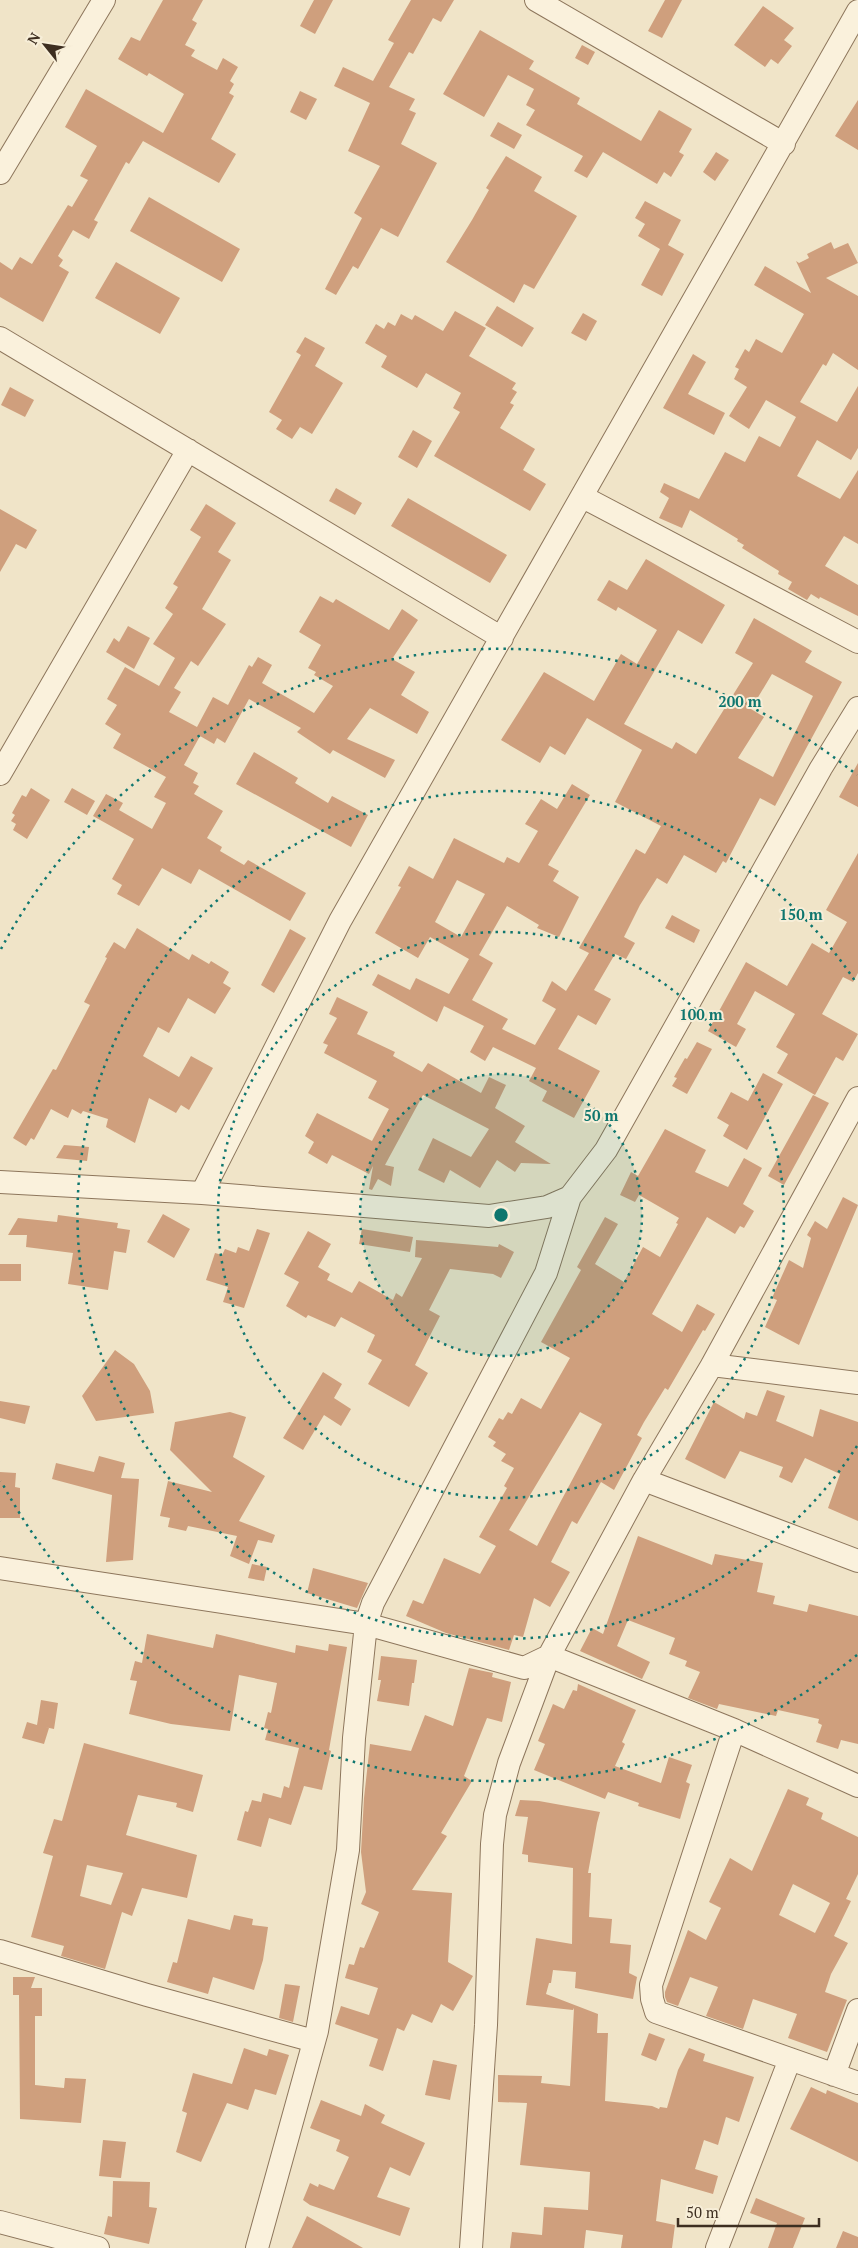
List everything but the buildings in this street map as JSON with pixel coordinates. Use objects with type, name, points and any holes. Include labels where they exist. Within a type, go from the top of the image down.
[{"type":"street","points":[[0,173],[104,0]]},
{"type":"street","points":[[536,0],[784,144]]},
{"type":"street","points":[[202,1193],[340,921],[858,11]]},
{"type":"street","points":[[0,338],[502,638]]},
{"type":"street","points":[[0,774],[188,450]]},
{"type":"street","points":[[583,497],[858,642]]},
{"type":"street","points":[[257,2248],[314,2041],[348,1850],[354,1738],[366,1624],[373,1603],[546,1273],[570,1197],[606,1150],[821,768],[858,708]]},
{"type":"street","points":[[471,2248],[486,2025],[492,1844],[496,1815],[510,1763],[549,1656],[644,1480],[712,1366],[858,1098]]},
{"type":"street","points":[[0,1182],[202,1193],[489,1216],[547,1207],[570,1197]]},
{"type":"street","points":[[712,1366],[858,1383]]},
{"type":"street","points":[[644,1480],[858,1561]]},
{"type":"street","points":[[0,1568],[366,1624],[524,1668],[549,1656],[734,1730],[858,1786]]},
{"type":"street","points":[[734,1730],[652,1985],[652,1999],[656,2012],[834,2076],[858,2082]]},
{"type":"street","points":[[0,1951],[147,1995],[314,2041]]},
{"type":"street","points":[[834,2076],[858,2010]]},
{"type":"street","points":[[717,2248],[790,2059]]},
{"type":"street","points":[[0,2222],[98,2248]]}]
